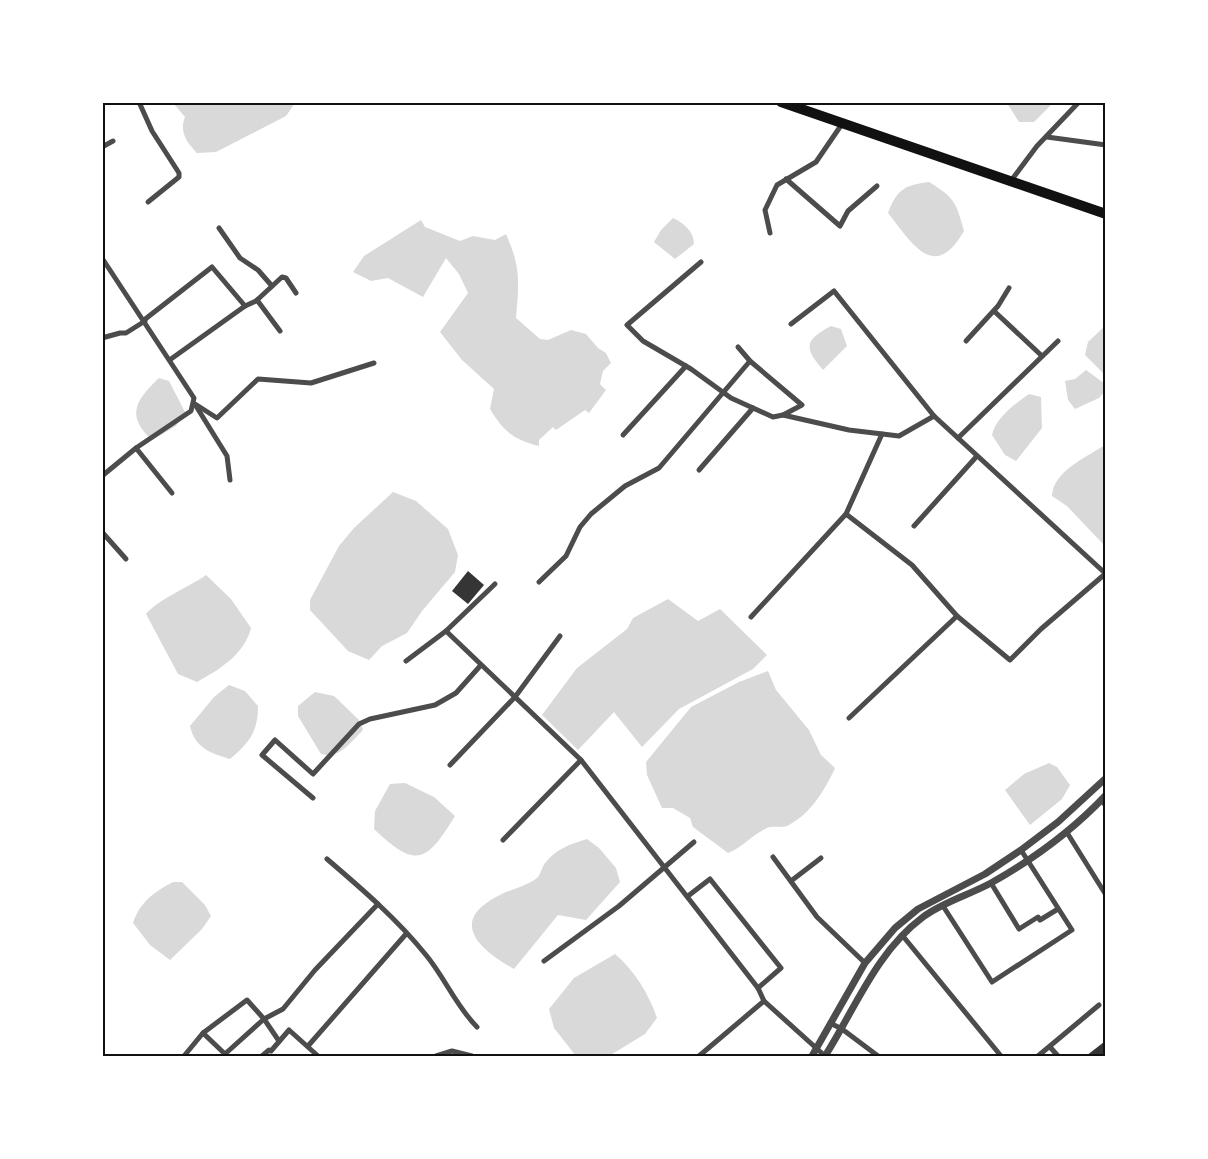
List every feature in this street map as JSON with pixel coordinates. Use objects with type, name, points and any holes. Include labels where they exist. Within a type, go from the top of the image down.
[{"type":"highway","points":[[781,102],[1106,214]]},
{"type":"street","points":[[139,102],[152,131],[180,177],[148,202]]},
{"type":"street","points":[[1010,182],[1030,155],[1079,102]]},
{"type":"street","points":[[770,233],[765,210],[777,185],[816,162],[842,124]]},
{"type":"street","points":[[1047,136],[1106,146]]},
{"type":"street","points":[[102,147],[113,141]]},
{"type":"street","points":[[786,180],[840,226],[848,210],[877,186]]},
{"type":"street","points":[[219,228],[240,258],[258,270],[272,286]]},
{"type":"street","points":[[102,258],[194,398],[195,404],[227,456],[230,480]]},
{"type":"street","points":[[701,262],[627,325],[643,341],[686,366],[723,392],[753,408],[773,417],[784,415],[802,405],[750,361],[738,347]]},
{"type":"street","points":[[102,338],[120,333],[126,334],[212,267],[245,306]]},
{"type":"street","points":[[170,359],[245,306],[257,300],[282,277],[286,278],[296,294]]},
{"type":"street","points":[[966,341],[994,311],[1009,288]]},
{"type":"street","points":[[791,324],[834,291],[934,416],[1105,574],[1041,629],[1010,660],[957,616],[912,564],[846,514]]},
{"type":"street","points":[[257,300],[280,330]]},
{"type":"street","points":[[994,311],[1042,356]]},
{"type":"street","points":[[958,438],[1058,341]]},
{"type":"street","points":[[539,582],[566,556],[580,527],[591,514],[625,486],[659,468],[750,361]]},
{"type":"street","points":[[195,404],[217,418],[258,379],[311,383],[374,363]]},
{"type":"street","points":[[623,435],[686,366]]},
{"type":"street","points":[[102,476],[136,448],[192,411],[195,404]]},
{"type":"street","points":[[699,470],[753,408]]},
{"type":"street","points":[[784,415],[849,430],[899,436],[934,416]]},
{"type":"street","points":[[751,617],[846,514],[882,434]]},
{"type":"street","points":[[136,448],[172,493]]},
{"type":"street","points":[[914,526],[977,456]]},
{"type":"street","points":[[102,532],[126,559]]},
{"type":"street","points":[[406,662],[446,631],[495,584]]},
{"type":"street","points":[[849,718],[957,616]]},
{"type":"street","points":[[446,631],[580,760],[688,896],[758,988],[764,1001],[825,1056],[872,973],[902,935],[924,916],[991,883],[1027,860],[1104,800]]},
{"type":"street","points":[[450,765],[515,697],[560,636]]},
{"type":"street","points":[[313,798],[262,755],[275,740],[313,774],[359,724],[370,719],[436,705],[456,693],[482,665]]},
{"type":"street","points":[[503,840],[580,760]]},
{"type":"street","points":[[812,1056],[818,1050],[865,963],[894,928],[918,909],[985,874],[1021,850],[1058,822],[1106,778]]},
{"type":"street","points":[[1065,830],[1106,895]]},
{"type":"street","points":[[544,960],[619,906],[694,842]]},
{"type":"street","points":[[943,906],[992,982],[1072,930],[1021,850]]},
{"type":"street","points":[[773,857],[817,917],[865,963]]},
{"type":"street","points":[[791,881],[821,858]]},
{"type":"street","points":[[328,859],[378,904],[426,956],[467,1017],[477,1027]]},
{"type":"street","points":[[688,896],[710,880],[782,968],[758,988]]},
{"type":"street","points":[[991,883],[1019,929],[1038,917],[1040,920],[1058,909]]},
{"type":"street","points":[[203,1033],[226,1056],[264,1019],[283,1010],[310,976],[378,904]]},
{"type":"street","points":[[308,1046],[406,934]]},
{"type":"street","points":[[902,935],[1001,1056]]},
{"type":"street","points":[[184,1056],[203,1033],[247,1000],[264,1019],[279,1041]]},
{"type":"street","points":[[699,1056],[764,1001]]},
{"type":"street","points":[[1038,1056],[1099,1005]]},
{"type":"street","points":[[832,1024],[842,1029],[878,1056]]},
{"type":"street","points":[[262,1056],[268,1050],[271,1051],[289,1030],[318,1056]]},
{"type":"street","points":[[1050,1047],[1058,1056]]},
{"type":"street","points":[[436,1056],[452,1051],[472,1056]]},
{"type":"shaded area","points":[[173,103],[295,103],[286,116],[216,152],[197,153],[185,137],[183,122],[185,117]]},
{"type":"shaded area","points":[[1007,103],[1053,103],[1034,122],[1019,122]]},
{"type":"shaded area","points":[[929,182],[944,192],[953,202],[959,213],[964,231],[953,246],[943,254],[933,256],[924,253],[915,246],[888,213],[899,193],[908,187]]},
{"type":"shaded area","points":[[673,218],[688,228],[694,240],[694,244],[675,259],[654,242],[661,230]]},
{"type":"shaded area","points":[[421,220],[425,227],[460,241],[473,236],[495,240],[506,234],[517,266],[518,294],[516,318],[540,339],[548,340],[571,330],[586,334],[598,348],[606,353],[611,363],[603,371],[600,384],[606,390],[589,413],[585,410],[556,430],[553,427],[539,440],[539,446],[522,441],[500,424],[490,409],[494,389],[462,360],[440,332],[468,293],[459,274],[446,258],[423,297],[388,278],[371,281],[353,272],[364,256]]},
{"type":"shaded area","points":[[831,326],[841,329],[847,346],[823,370],[812,355],[810,345],[816,336]]},
{"type":"shaded area","points":[[1105,326],[1105,375],[1085,355],[1088,342]]},
{"type":"shaded area","points":[[1086,370],[1105,384],[1105,391],[1099,398],[1075,409],[1068,400],[1065,381],[1075,379]]},
{"type":"shaded area","points":[[159,378],[169,381],[185,412],[176,426],[152,440],[138,423],[136,415],[144,393]]},
{"type":"shaded area","points":[[1029,394],[1041,397],[1042,428],[1016,461],[1005,455],[992,435],[994,428],[1002,417]]},
{"type":"shaded area","points":[[1105,445],[1105,546],[1067,506],[1052,496],[1058,479],[1064,472]]},
{"type":"shaded area","points":[[393,492],[416,501],[448,529],[458,555],[455,572],[422,611],[407,633],[382,646],[369,660],[348,651],[310,610],[310,600],[339,546],[354,528]]},
{"type":"shaded area","points":[[206,575],[231,599],[251,628],[248,638],[237,654],[214,672],[197,682],[178,674],[146,614],[166,598]]},
{"type":"shaded area","points":[[668,599],[698,621],[720,609],[767,655],[753,669],[679,709],[642,747],[614,712],[578,750],[542,715],[577,668],[627,629],[633,618]]},
{"type":"shaded area","points":[[768,671],[776,690],[809,730],[821,755],[835,768],[827,784],[811,807],[797,820],[787,826],[767,828],[728,853],[693,827],[690,818],[673,808],[662,808],[647,775],[646,762],[691,707],[739,682]]},
{"type":"shaded area","points":[[229,685],[245,691],[258,706],[258,715],[251,736],[230,759],[210,752],[200,745],[190,726],[214,697]]},
{"type":"shaded area","points":[[315,692],[334,696],[360,721],[363,730],[349,745],[334,754],[321,754],[298,716],[298,706]]},
{"type":"shaded area","points":[[1049,763],[1057,767],[1070,785],[1062,799],[1030,825],[1005,790],[1024,774]]},
{"type":"shaded area","points":[[405,783],[434,797],[455,816],[436,843],[428,851],[419,855],[410,855],[400,850],[374,829],[375,811],[390,784]]},
{"type":"shaded area","points":[[587,839],[599,848],[616,868],[620,882],[586,920],[558,915],[514,969],[480,944],[474,934],[472,925],[475,915],[484,905],[500,895],[534,880],[538,877],[549,858],[569,845]]},
{"type":"shaded area","points":[[173,882],[182,882],[205,905],[211,916],[202,929],[170,960],[150,945],[133,923],[143,904]]},
{"type":"shaded area","points":[[615,954],[640,983],[650,1000],[657,1018],[645,1034],[609,1056],[576,1056],[554,1028],[549,1009],[574,978]]},
{"type":"building","points":[[468,571],[484,585],[468,604],[452,591]]},
{"type":"building","points":[[1104,1042],[1106,1056],[1086,1056]]}]
